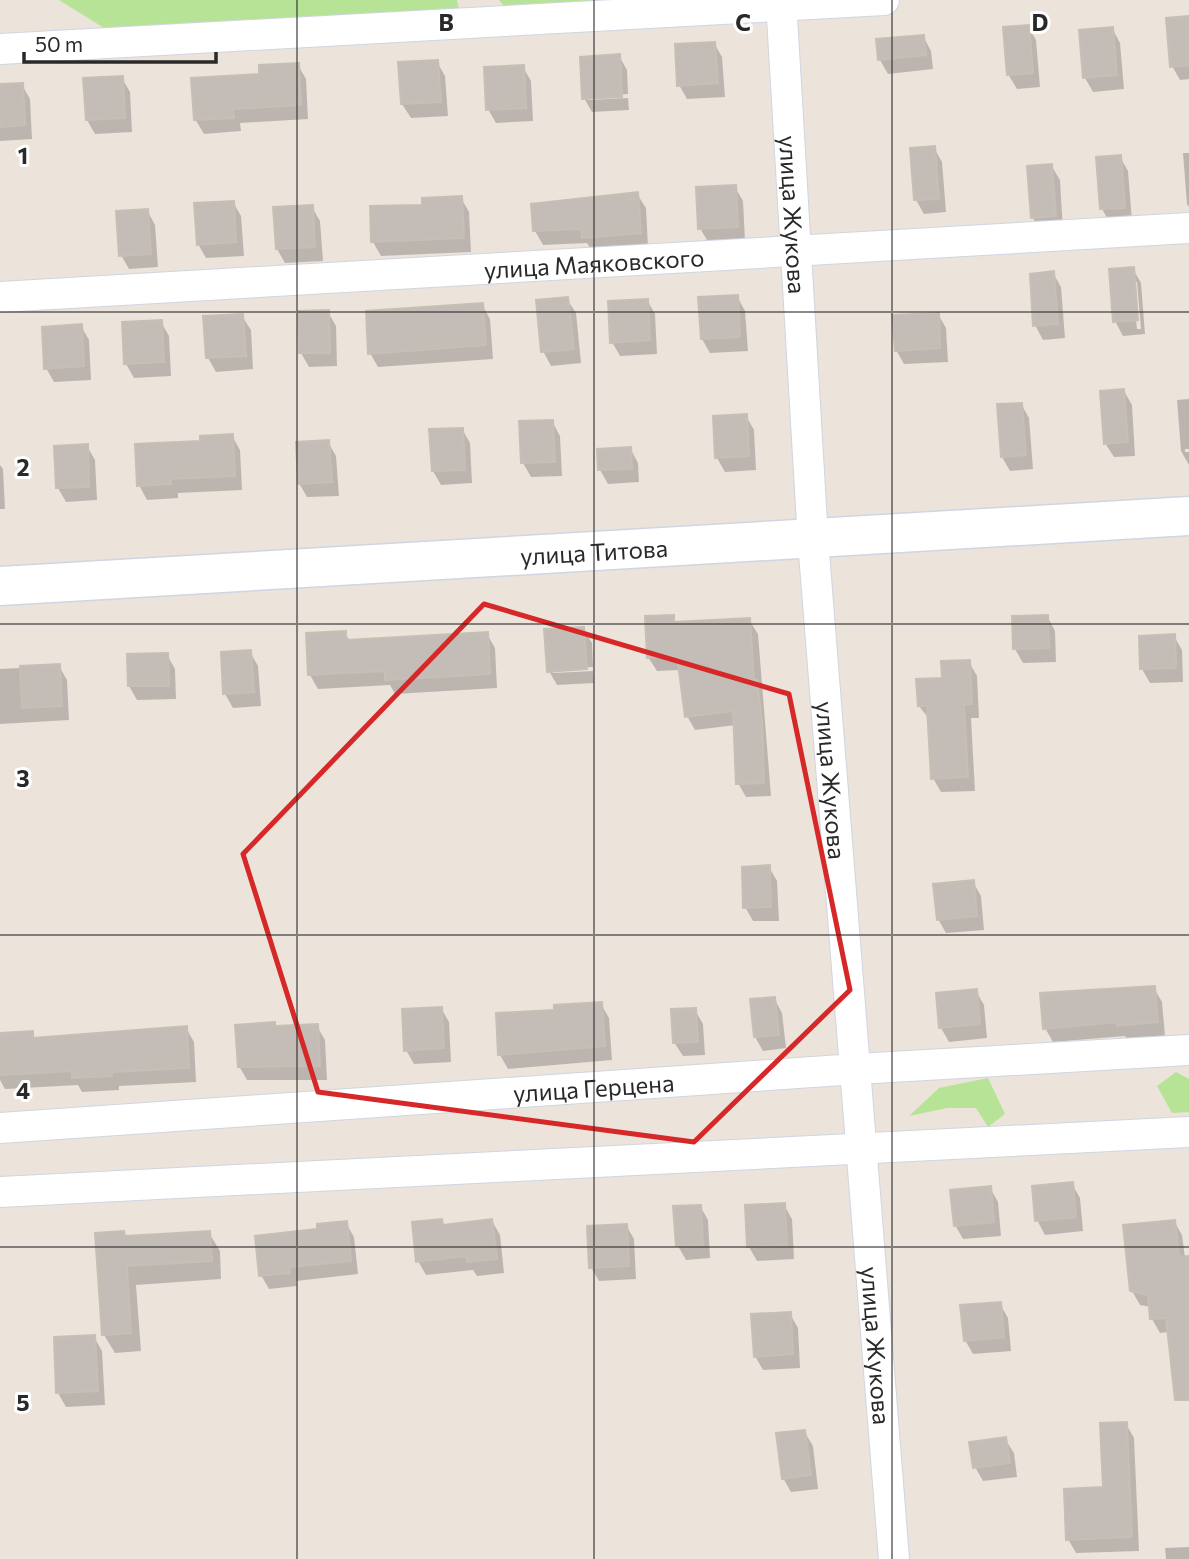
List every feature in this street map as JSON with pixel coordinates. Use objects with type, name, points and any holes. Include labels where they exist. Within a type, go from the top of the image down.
[{"type":"main road","name":"улица Титова","points":[[0,586],[1189,516]]},
{"type":"street","points":[[0,49],[781,3],[884,0]]},
{"type":"street","name":"улица Жукова","points":[[781,3],[813,540],[894,1559]]},
{"type":"street","name":"улица Маяковского","points":[[0,297],[1189,228]]},
{"type":"street","name":"улица Герцена","points":[[0,1128],[856,1069],[1189,1050]]},
{"type":"street","points":[[0,1192],[1189,1132]]},
{"type":"highlighted area","points":[[484,604],[789,694],[850,990],[694,1142],[318,1092],[243,854]]},
{"type":"green space","points":[[59,0],[457,0],[459,10],[109,31]]},
{"type":"green space","points":[[499,0],[660,0],[505,7]]},
{"type":"green space","points":[[1176,1072],[1189,1079],[1189,1112],[1172,1113],[1157,1086]]},
{"type":"green space","points":[[988,1078],[1005,1114],[988,1127],[976,1108],[947,1108],[909,1116],[939,1088]]},
{"type":"building","points":[[1189,16],[1189,65],[1170,67],[1166,18]]},
{"type":"building","points":[[1029,25],[1033,73],[1007,75],[1003,27]]},
{"type":"building","points":[[1113,27],[1117,75],[1083,78],[1079,30]]},
{"type":"building","points":[[924,35],[926,55],[878,60],[876,39]]},
{"type":"building","points":[[715,42],[718,83],[677,86],[675,44]]},
{"type":"building","points":[[620,54],[622,97],[582,99],[580,57]]},
{"type":"building","points":[[438,60],[441,102],[401,104],[398,62]]},
{"type":"building","points":[[299,63],[301,105],[233,109],[234,118],[194,120],[191,78],[259,74],[259,65]]},
{"type":"building","points":[[524,65],[526,108],[486,110],[484,67]]},
{"type":"building","points":[[123,76],[125,118],[86,120],[83,78]]},
{"type":"building","points":[[23,83],[25,125],[0,127],[0,84]]},
{"type":"building","points":[[935,146],[939,199],[914,200],[910,148]]},
{"type":"building","points":[[1121,155],[1125,208],[1100,209],[1096,157]]},
{"type":"building","points":[[1052,164],[1056,216],[1031,218],[1027,166]]},
{"type":"building","points":[[736,185],[738,227],[698,229],[696,187]]},
{"type":"building","points":[[638,192],[641,233],[582,238],[581,229],[533,231],[531,204]]},
{"type":"building","points":[[462,196],[464,238],[371,242],[370,206],[422,205],[422,198]]},
{"type":"building","points":[[234,201],[236,242],[197,245],[194,203]]},
{"type":"building","points":[[313,205],[315,247],[276,249],[273,207]]},
{"type":"building","points":[[148,209],[151,254],[119,256],[116,211]]},
{"type":"building","points":[[1134,267],[1138,320],[1113,322],[1109,269]]},
{"type":"building","points":[[1054,271],[1058,324],[1033,326],[1030,274]]},
{"type":"building","points":[[738,295],[740,337],[701,339],[698,297]]},
{"type":"building","points":[[568,297],[574,349],[541,352],[536,300]]},
{"type":"building","points":[[648,299],[650,340],[610,343],[608,301]]},
{"type":"building","points":[[483,303],[486,345],[368,354],[366,311]]},
{"type":"building","points":[[329,310],[330,353],[299,353],[298,311]]},
{"type":"building","points":[[939,313],[940,348],[895,351],[892,315]]},
{"type":"building","points":[[243,314],[246,356],[206,358],[203,316]]},
{"type":"building","points":[[162,320],[164,362],[124,364],[122,322]]},
{"type":"building","points":[[82,324],[84,366],[44,369],[42,327]]},
{"type":"building","points":[[1124,389],[1128,442],[1104,444],[1100,391]]},
{"type":"building","points":[[1022,403],[1026,455],[1001,457],[997,404]]},
{"type":"building","points":[[747,414],[749,456],[715,458],[713,416]]},
{"type":"building","points":[[553,420],[555,462],[521,463],[519,421]]},
{"type":"building","points":[[463,428],[465,470],[432,471],[429,429]]},
{"type":"building","points":[[233,434],[235,476],[171,479],[171,484],[137,486],[135,444],[200,441],[200,436]]},
{"type":"building","points":[[329,440],[332,482],[298,484],[296,442]]},
{"type":"building","points":[[88,444],[89,487],[56,488],[54,446]]},
{"type":"building","points":[[631,447],[632,469],[598,470],[597,449]]},
{"type":"building","points":[[674,615],[674,622],[750,618],[754,680],[757,680],[762,721],[764,783],[736,784],[733,711],[685,717],[677,656],[647,658],[645,616]]},
{"type":"building","points":[[1048,615],[1049,648],[1013,649],[1012,616]]},
{"type":"building","points":[[584,627],[587,669],[547,672],[544,629]]},
{"type":"building","points":[[346,631],[346,640],[488,632],[490,674],[385,680],[385,671],[308,675],[306,633]]},
{"type":"building","points":[[1175,634],[1176,668],[1140,669],[1139,636]]},
{"type":"building","points":[[251,650],[254,692],[223,694],[221,652]]},
{"type":"building","points":[[168,653],[169,686],[128,686],[127,654]]},
{"type":"building","points":[[970,660],[972,704],[964,704],[968,777],[931,779],[927,706],[918,706],[916,679],[942,678],[941,661]]},
{"type":"building","points":[[60,664],[62,706],[22,708],[20,666]]},
{"type":"building","points":[[770,865],[771,907],[743,908],[742,867]]},
{"type":"building","points":[[974,880],[977,916],[937,920],[933,884]]},
{"type":"building","points":[[1155,986],[1158,1022],[1117,1026],[1117,1022],[1043,1029],[1040,993]]},
{"type":"building","points":[[977,989],[980,1024],[939,1028],[936,993]]},
{"type":"building","points":[[775,997],[779,1035],[754,1037],[750,999]]},
{"type":"building","points":[[602,1002],[605,1046],[498,1055],[496,1013],[554,1010],[554,1005]]},
{"type":"building","points":[[442,1007],[444,1048],[404,1051],[402,1009]]},
{"type":"building","points":[[696,1008],[698,1042],[673,1043],[671,1009]]},
{"type":"building","points":[[275,1022],[275,1026],[318,1024],[320,1066],[238,1067],[235,1025]]},
{"type":"building","points":[[187,1026],[189,1068],[112,1072],[112,1076],[72,1078],[72,1071],[0,1075],[0,1033],[33,1031],[33,1038]]},
{"type":"building","points":[[1073,1182],[1076,1217],[1035,1221],[1032,1186]]},
{"type":"building","points":[[991,1186],[994,1222],[954,1226],[950,1190]]},
{"type":"building","points":[[785,1203],[787,1245],[747,1247],[745,1205]]},
{"type":"building","points":[[701,1205],[703,1245],[676,1246],[673,1206]]},
{"type":"building","points":[[442,1219],[443,1225],[492,1219],[497,1259],[467,1262],[466,1256],[416,1262],[412,1222]]},
{"type":"building","points":[[1175,1220],[1179,1257],[1189,1256],[1189,1400],[1175,1400],[1166,1318],[1150,1319],[1148,1295],[1130,1291],[1123,1225]]},
{"type":"building","points":[[347,1221],[351,1261],[289,1267],[290,1273],[259,1276],[255,1236],[317,1229],[317,1224]]},
{"type":"building","points":[[627,1224],[629,1266],[589,1268],[587,1226]]},
{"type":"building","points":[[124,1231],[125,1236],[210,1231],[212,1261],[127,1266],[131,1333],[102,1335],[95,1233]]},
{"type":"building","points":[[1001,1302],[1004,1337],[964,1341],[960,1305]]},
{"type":"building","points":[[791,1312],[793,1354],[754,1357],[751,1314]]},
{"type":"building","points":[[95,1335],[98,1391],[56,1393],[54,1337]]},
{"type":"building","points":[[1127,1422],[1132,1537],[1066,1540],[1064,1489],[1103,1487],[1100,1423]]},
{"type":"building","points":[[805,1430],[811,1475],[782,1479],[776,1433]]},
{"type":"building","points":[[1006,1437],[1010,1463],[973,1468],[969,1442]]}]
